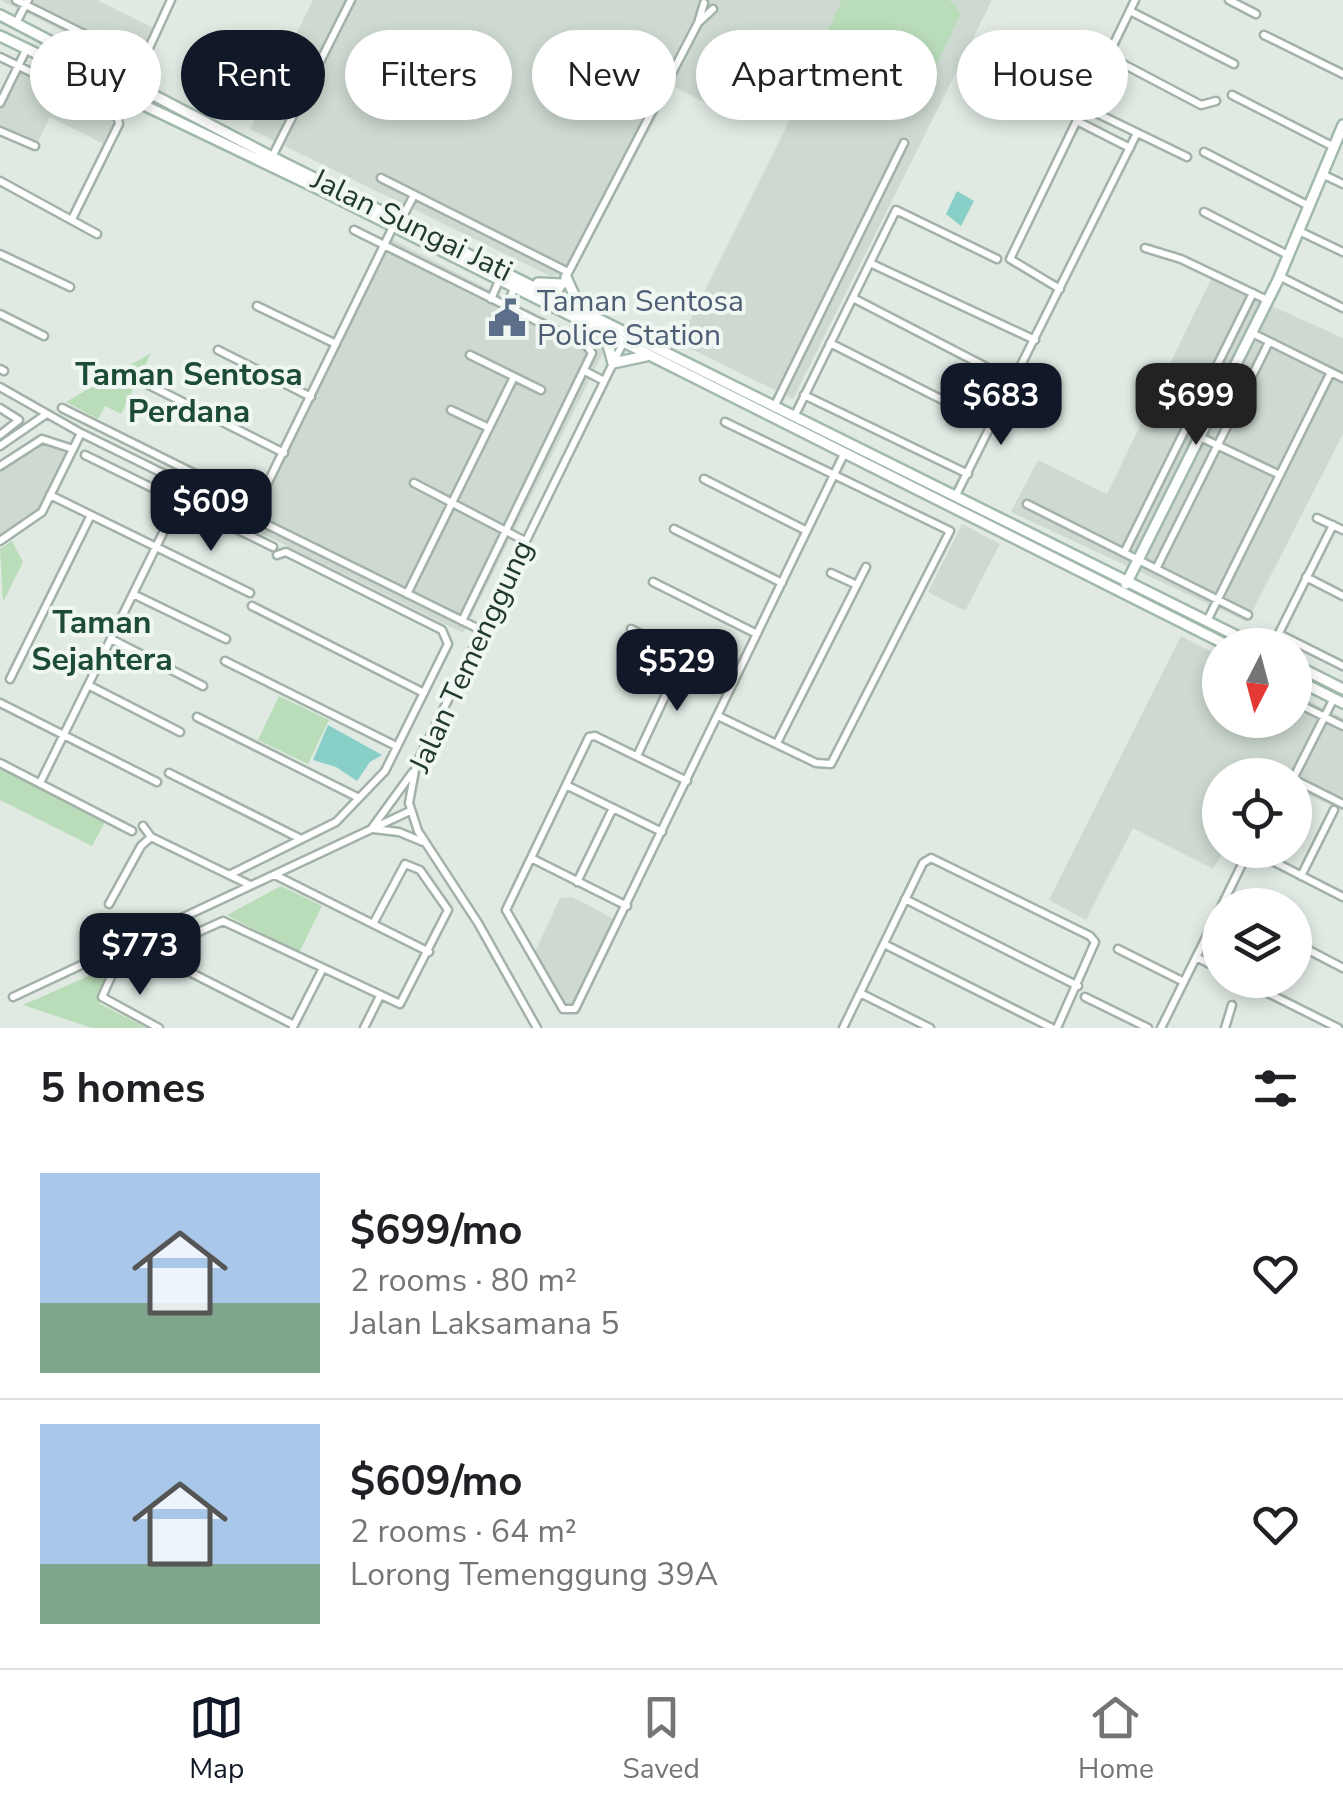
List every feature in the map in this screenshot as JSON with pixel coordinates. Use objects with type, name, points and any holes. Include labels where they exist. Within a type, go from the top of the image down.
[{"type":"main road","name":"Jalan Sungai Jati","points":[[0,16],[272,156],[514,289],[1202,633]]},
{"type":"main road","name":"Jalan Sungai Jati","points":[[1,37],[579,306],[1220,628]]},
{"type":"main road","points":[[1122,592],[1252,334],[1343,126]]},
{"type":"main road","points":[[520,278],[565,278],[579,306]]},
{"type":"main road","points":[[605,334],[613,363],[649,356]]},
{"type":"main road","points":[[1111,574],[1126,572],[1137,562]]},
{"type":"main road","points":[[1137,562],[1138,580],[1146,591]]},
{"type":"main road","points":[[1312,673],[1343,688]]},
{"type":"main road","points":[[1312,687],[1338,700]]},
{"type":"street","points":[[16,0],[27,2],[138,61],[144,59],[171,0]]},
{"type":"street","points":[[272,156],[352,0]]},
{"type":"street","points":[[1121,30],[1135,0]]},
{"type":"street","points":[[1229,0],[1256,14]]},
{"type":"street","points":[[14,22],[27,2]]},
{"type":"street","points":[[550,307],[698,22],[704,2]]},
{"type":"street","points":[[698,22],[713,8]]},
{"type":"street","points":[[1130,11],[1234,64]]},
{"type":"street","points":[[1264,35],[1343,74]]},
{"type":"street","points":[[0,103],[26,50]]},
{"type":"street","points":[[0,58],[117,114],[119,124],[72,219]]},
{"type":"street","points":[[1128,67],[1193,102],[1208,106],[1216,100]]},
{"type":"street","points":[[1232,95],[1334,146]]},
{"type":"street","points":[[1060,289],[1010,260],[1077,120],[1130,148]]},
{"type":"street","points":[[1110,120],[1187,158]]},
{"type":"street","points":[[0,131],[35,146]]},
{"type":"street","points":[[955,497],[1137,133]]},
{"type":"street","points":[[775,406],[904,143]]},
{"type":"street","points":[[1204,152],[1309,206]]},
{"type":"street","points":[[1322,174],[1343,184]]},
{"type":"street","points":[[382,178],[565,278]]},
{"type":"street","points":[[0,182],[97,234]]},
{"type":"street","points":[[252,517],[384,246],[414,195]]},
{"type":"street","points":[[794,415],[896,210],[996,259]]},
{"type":"street","points":[[1204,212],[1288,255]]},
{"type":"street","points":[[354,230],[587,346],[592,353],[588,373],[462,621]]},
{"type":"street","points":[[1298,230],[1343,252]]},
{"type":"street","points":[[1146,248],[1181,258],[1268,300]]},
{"type":"street","points":[[0,268],[3,255],[70,287]]},
{"type":"street","points":[[870,263],[1036,340]]},
{"type":"street","points":[[1279,276],[1343,308]]},
{"type":"street","points":[[490,300],[499,281]]},
{"type":"street","points":[[506,307],[514,289]]},
{"type":"street","points":[[1124,553],[1252,293]]},
{"type":"street","points":[[853,298],[1014,382]]},
{"type":"street","points":[[257,306],[336,344]]},
{"type":"street","points":[[0,314],[44,336]]},
{"type":"street","name":"Jalan Temenggung","points":[[537,1028],[478,923],[425,843],[410,811],[414,771],[629,331]]},
{"type":"street","points":[[1252,334],[1343,378]]},
{"type":"street","points":[[1156,569],[1269,342]]},
{"type":"street","points":[[830,344],[992,426]]},
{"type":"street","points":[[218,350],[311,397]]},
{"type":"street","points":[[470,355],[541,390]]},
{"type":"street","points":[[1208,622],[1331,372]]},
{"type":"street","points":[[588,373],[604,381]]},
{"type":"street","points":[[408,594],[514,377]]},
{"type":"street","points":[[139,380],[284,453]]},
{"type":"street","points":[[0,387],[45,415],[481,630]]},
{"type":"street","points":[[804,395],[968,474]]},
{"type":"street","points":[[0,408],[18,417],[18,424],[0,435]]},
{"type":"street","points":[[62,408],[258,505]]},
{"type":"street","points":[[451,410],[489,428]]},
{"type":"street","points":[[0,446],[45,415]]},
{"type":"street","points":[[718,716],[824,766],[831,764],[950,531],[724,422]]},
{"type":"street","points":[[0,541],[31,524],[81,433]]},
{"type":"street","points":[[1200,437],[1280,475]]},
{"type":"street","points":[[0,466],[42,438],[73,449]]},
{"type":"street","points":[[686,781],[591,736],[506,910],[530,959],[563,1009],[575,1008],[627,906],[845,452]]},
{"type":"street","points":[[86,455],[442,630],[448,644],[385,771],[336,822],[231,874]]},
{"type":"street","points":[[704,479],[807,531]]},
{"type":"street","points":[[40,783],[187,484]]},
{"type":"street","points":[[414,484],[525,541]]},
{"type":"street","points":[[50,495],[250,593]]},
{"type":"street","points":[[1028,504],[1248,615]]},
{"type":"street","points":[[10,679],[91,516]]},
{"type":"street","points":[[1318,518],[1343,530]]},
{"type":"street","points":[[1281,628],[1333,525]]},
{"type":"street","points":[[674,529],[782,583]]},
{"type":"street","points":[[777,743],[866,567]]},
{"type":"street","points":[[831,573],[857,586]]},
{"type":"street","points":[[1306,577],[1343,596]]},
{"type":"street","points":[[653,582],[758,634]]},
{"type":"street","points":[[133,594],[226,639]]},
{"type":"street","points":[[252,606],[424,693]]},
{"type":"street","points":[[631,628],[734,682]]},
{"type":"street","points":[[111,639],[202,686]]},
{"type":"street","points":[[1312,651],[1343,666]]},
{"type":"street","points":[[637,756],[684,656]]},
{"type":"street","points":[[225,661],[396,746]]},
{"type":"street","points":[[88,685],[180,732]]},
{"type":"street","points":[[1304,758],[1324,716],[1338,700]]},
{"type":"street","points":[[0,703],[157,782]]},
{"type":"street","points":[[1312,710],[1343,726]]},
{"type":"street","points":[[197,717],[359,798]]},
{"type":"street","points":[[0,763],[132,830]]},
{"type":"street","points":[[372,829],[414,771]]},
{"type":"street","points":[[169,773],[300,839]]},
{"type":"street","points":[[566,784],[662,832]]},
{"type":"street","points":[[1312,787],[1343,804]]},
{"type":"street","points":[[578,882],[613,808]]},
{"type":"street","points":[[1301,876],[1334,810]]},
{"type":"street","points":[[13,996],[410,811]]},
{"type":"street","points":[[143,826],[151,837],[251,886]]},
{"type":"street","points":[[372,829],[399,832],[425,843]]},
{"type":"street","points":[[109,904],[151,837]]},
{"type":"street","points":[[531,858],[627,906]]},
{"type":"street","points":[[843,1028],[922,863],[931,858],[1090,936],[1096,949],[1054,1028],[884,944]]},
{"type":"street","points":[[159,1028],[102,997],[117,968],[223,921],[378,998],[393,1004],[404,1001],[448,910],[420,870],[402,866],[373,924]]},
{"type":"street","points":[[1285,868],[1343,897]]},
{"type":"street","points":[[274,875],[428,952]]},
{"type":"street","points":[[905,900],[1078,986]]},
{"type":"street","points":[[1161,1028],[1202,945]]},
{"type":"street","points":[[1118,950],[1184,982]]},
{"type":"street","points":[[152,952],[293,1026],[322,970]]},
{"type":"street","points":[[1312,952],[1343,968]]},
{"type":"street","points":[[1196,957],[1202,960]]},
{"type":"street","points":[[860,993],[930,1028]]},
{"type":"street","points":[[1086,997],[1148,1028]]},
{"type":"street","points":[[364,1028],[378,998]]},
{"type":"street","points":[[1279,998],[1341,1028]]},
{"type":"street","points":[[1225,1028],[1232,1005]]},
{"type":"shaded area","points":[[0,0],[97,0],[155,29],[154,30],[61,30]]},
{"type":"shaded area","points":[[313,0],[992,0],[977,30],[957,30],[957,70],[937,110],[937,30],[696,30],[696,98],[676,88],[676,30],[532,30],[532,120],[655,120],[574,273],[550,276],[250,129],[254,120],[325,120],[325,30],[298,30]]},
{"type":"shaded area","points":[[20,70],[30,75],[30,120],[49,120],[38,142],[29,143],[0,128],[0,109]]},
{"type":"shaded area","points":[[56,120],[116,120],[106,145]]},
{"type":"shaded area","points":[[790,120],[932,120],[793,399],[679,343]]},
{"type":"shaded area","points":[[391,239],[605,349],[463,633],[251,528]]},
{"type":"shaded area","points":[[1211,279],[1343,338],[1343,434],[1247,622],[1011,512],[1038,460],[1107,494]]},
{"type":"shaded area","points":[[43,441],[69,450],[40,510],[0,538],[0,468]]},
{"type":"shaded area","points":[[962,524],[1000,544],[965,611],[928,592]]},
{"type":"shaded area","points":[[1181,636],[1202,647],[1202,738],[1312,738],[1312,702],[1343,718],[1343,811],[1312,797],[1312,758],[1202,758],[1202,863],[1133,828],[1086,920],[1049,900]]},
{"type":"shaded area","points":[[572,897],[616,920],[573,1006],[565,1007],[532,958],[560,898]]},
{"type":"green space","points":[[842,0],[948,0],[960,15],[937,64],[937,30],[828,30]]},
{"type":"green space","points":[[151,353],[121,414],[105,406],[98,419],[66,402]]},
{"type":"green space","points":[[12,541],[23,562],[3,602],[0,549]]},
{"type":"green space","points":[[279,696],[329,720],[308,764],[258,740]]},
{"type":"green space","points":[[0,769],[105,822],[92,846],[0,800]]},
{"type":"green space","points":[[281,886],[322,906],[299,953],[227,915]]},
{"type":"green space","points":[[111,966],[97,995],[100,1004],[147,1028],[92,1028],[23,1005]]},
{"type":"water","points":[[957,191],[974,201],[961,226],[946,214]]},
{"type":"water","points":[[328,725],[382,755],[370,762],[357,781],[336,767],[313,760]]},
{"type":"place","name":"Taman Sentosa Police Station","points":[[507,318]]},
{"type":"district","name":"Taman Sentosa Perdana","points":[[189,392]]},
{"type":"district","name":"Taman Sejahtera","points":[[102,640]]}]
